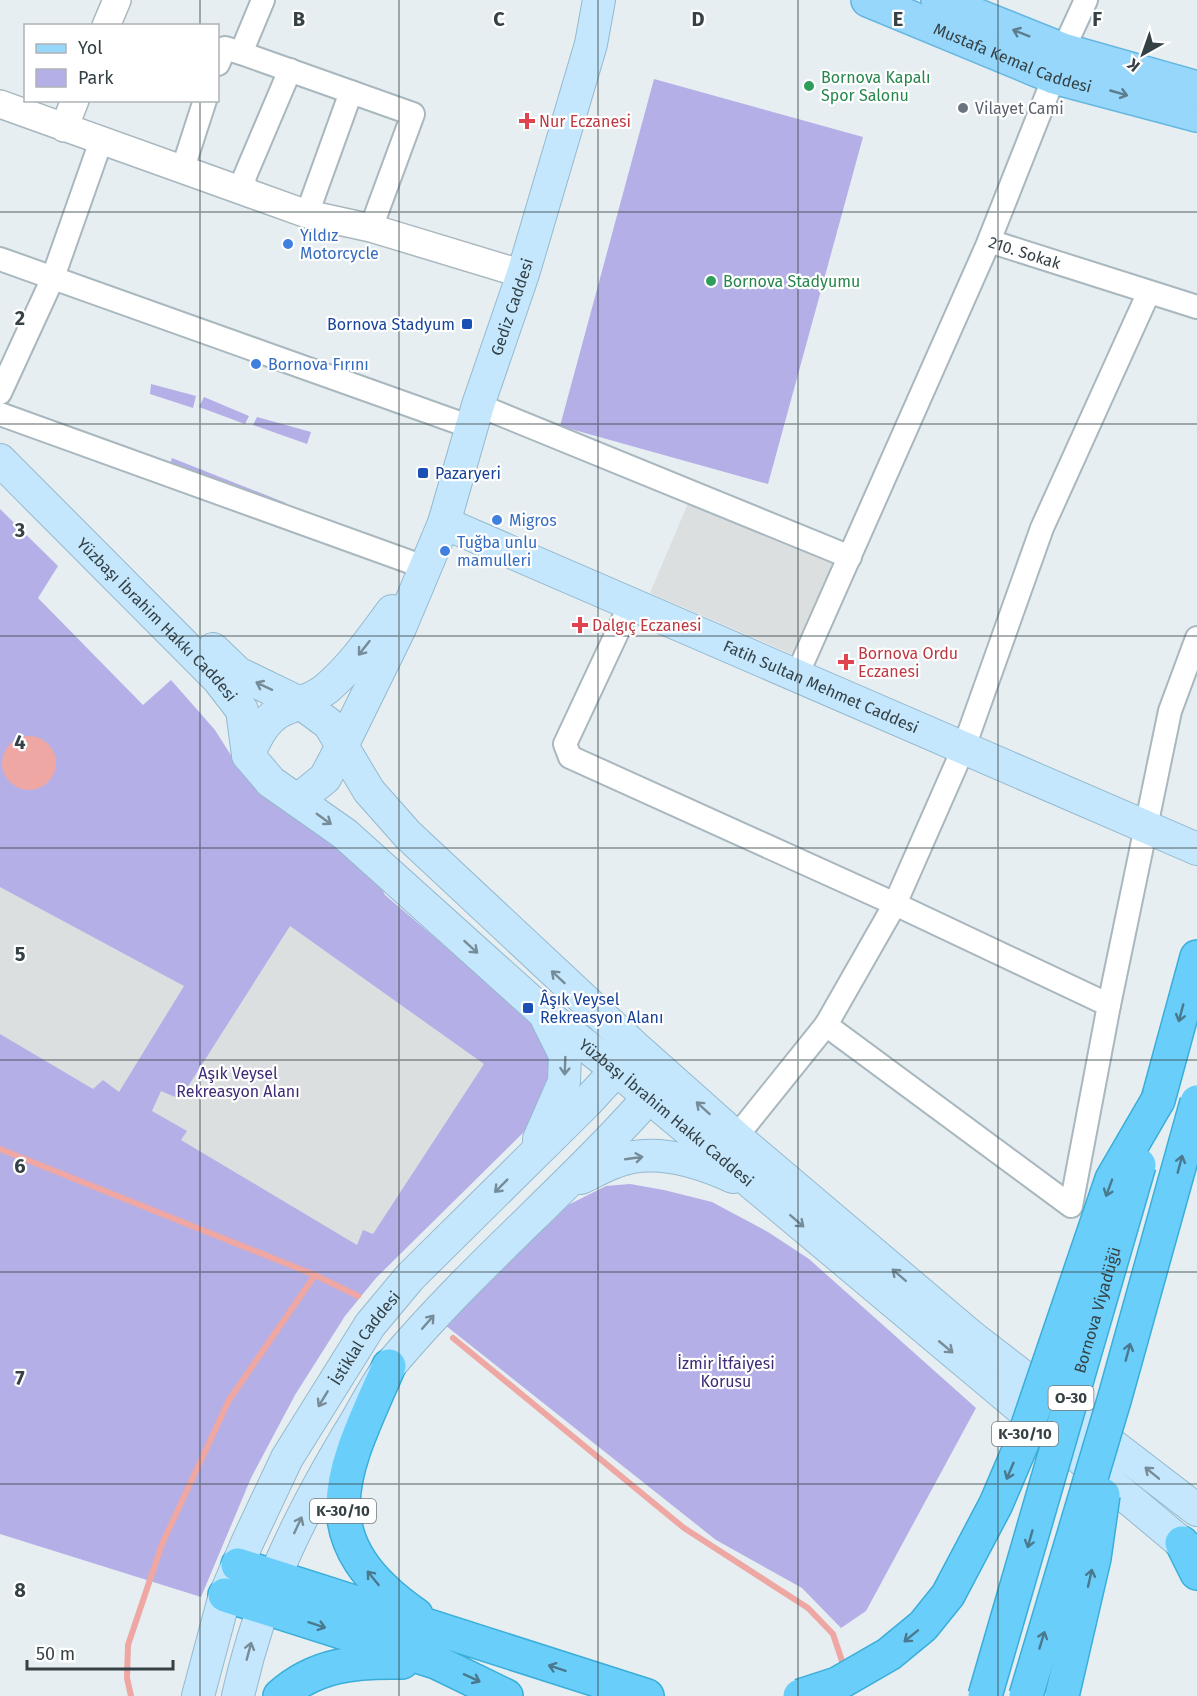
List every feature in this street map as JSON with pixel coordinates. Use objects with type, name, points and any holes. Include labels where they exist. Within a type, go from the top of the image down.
[{"type":"highway","name":"Bornova Viyadüğü","points":[[985,1696],[1158,1100],[1197,957]]},
{"type":"highway","name":"K-30/10","points":[[800,1696],[837,1684],[889,1654],[923,1626],[948,1595],[996,1504],[1022,1443],[1112,1179],[1158,1100]]},
{"type":"highway","name":"O-30","points":[[1026,1696],[1115,1397],[1197,1102]]},
{"type":"highway","name":"K-30/10","points":[[390,1366],[351,1455],[344,1488],[343,1512],[347,1539],[377,1583],[435,1628]]},
{"type":"highway","points":[[1062,1696],[1095,1558],[1115,1397]]},
{"type":"highway","points":[[1189,1550],[1197,1573]]},
{"type":"highway","points":[[238,1565],[267,1592],[436,1662],[506,1696]]},
{"type":"highway","name":"K-30/10","points":[[267,1592],[435,1628],[647,1696]]},
{"type":"highway","points":[[225,1595],[267,1592]]},
{"type":"highway","points":[[279,1696],[294,1683],[335,1665],[359,1661],[436,1662]]},
{"type":"main road","name":"Gediz Caddesi","points":[[424,567],[444,523],[475,416],[523,274],[591,44],[599,0]]},
{"type":"main road","name":"Gediz Caddesi","points":[[591,44],[610,0]]},
{"type":"main road","name":"Mustafa Kemal Caddesi","points":[[868,0],[1059,63],[1197,115]]},
{"type":"main road","name":"Mustafa Kemal Caddesi","points":[[938,0],[1059,63],[1197,88]]},
{"type":"main road","points":[[0,439],[96,530],[238,674],[302,704],[329,724],[369,791],[408,835],[627,1060],[658,1087],[736,1137],[972,1337],[1197,1510]]},
{"type":"main road","name":"Yüzbaşı İbrahim Hakkı Caddesi","points":[[0,460],[218,679],[242,710],[248,755],[271,782],[345,834],[544,1013],[627,1060]]},
{"type":"main road","name":"Fatih Sultan Mehmet Caddesi","points":[[444,523],[1197,849]]},
{"type":"main road","points":[[248,755],[259,732],[269,720],[326,689],[361,653],[424,567]]},
{"type":"main road","points":[[298,800],[325,778],[400,628],[424,567]]},
{"type":"main road","points":[[525,1163],[544,1129],[564,1082],[565,1054],[544,1013]]},
{"type":"main road","name":"İstiklal Caddesi","points":[[198,1696],[225,1595],[287,1458],[370,1325],[410,1276],[627,1060]]},
{"type":"main road","points":[[238,1696],[267,1592],[311,1498],[390,1366],[452,1295],[561,1188],[658,1087]]},
{"type":"main road","name":"Yüzbaşı İbrahim Hakkı Caddesi","points":[[658,1087],[761,1190],[1189,1550]]},
{"type":"main road","points":[[561,1188],[616,1161],[657,1156],[710,1167],[761,1190]]},
{"type":"street","points":[[107,24],[117,0]]},
{"type":"street","points":[[241,53],[264,0]]},
{"type":"street","name":"210. Sokak","points":[[1086,0],[989,242],[1148,294],[1197,307]]},
{"type":"street","points":[[219,62],[225,48],[413,114],[372,228]]},
{"type":"street","points":[[243,191],[245,176],[290,70]]},
{"type":"street","points":[[307,214],[351,92]]},
{"type":"street","points":[[64,128],[74,102]]},
{"type":"street","points":[[183,168],[204,102]]},
{"type":"street","points":[[0,105],[183,168],[307,214],[372,228],[523,274]]},
{"type":"street","points":[[0,393],[52,280],[101,141]]},
{"type":"street","points":[[797,675],[991,237]]},
{"type":"street","points":[[0,259],[52,280],[475,416],[850,556]]},
{"type":"street","points":[[736,1137],[826,1025],[895,904],[964,747],[1042,528],[1148,294]]},
{"type":"street","points":[[0,414],[424,567]]},
{"type":"street","points":[[631,603],[565,744],[570,757],[895,904],[1108,1005]]},
{"type":"street","points":[[826,1025],[1071,1206],[1108,1005],[1170,711],[1197,638]]},
{"type":"green space","name":"Bornova Stadyumu","points":[[654,79],[863,137],[768,484],[560,426]]},
{"type":"green space","points":[[151,384],[196,396],[193,408],[150,394]]},
{"type":"green space","points":[[204,397],[249,416],[245,424],[199,407]]},
{"type":"green space","points":[[257,417],[311,432],[307,444],[253,425]]},
{"type":"green space","points":[[172,458],[286,503],[284,513],[168,469]]},
{"type":"green space","name":"Aşık Veysel Rekreasyon Alanı","points":[[0,509],[58,566],[38,598],[143,705],[171,680],[215,730],[234,760],[371,867],[385,895],[453,953],[528,1008],[556,1067],[535,1121],[376,1278],[345,1316],[295,1395],[251,1478],[201,1597],[0,1534]]},
{"type":"green space","name":"İzmir İtfaiyesi Korusu","points":[[630,1184],[712,1202],[768,1232],[809,1259],[976,1408],[866,1611],[841,1628],[802,1588],[716,1540],[445,1325],[560,1209],[606,1186]]},
{"type":"shaded area","points":[[689,501],[833,562],[794,655],[650,593]]},
{"type":"shaded area","points":[[29,736],[39,738],[48,744],[54,753],[56,763],[54,773],[48,782],[39,788],[29,790],[19,788],[10,782],[4,773],[2,763],[4,753],[10,744],[19,738]]},
{"type":"shaded area","points":[[0,887],[184,986],[119,1092],[103,1080],[93,1089],[0,1034]]},
{"type":"shaded area","points":[[290,926],[484,1064],[373,1234],[363,1230],[357,1245],[181,1140],[187,1131],[152,1111],[161,1091],[180,1099]]},
{"type":"waterway","points":[[0,1149],[315,1275],[358,1296]]},
{"type":"waterway","points":[[131,1696],[127,1678],[128,1645],[162,1544],[229,1400],[315,1275]]},
{"type":"waterway","points":[[453,1338],[684,1528],[808,1608],[833,1634],[844,1667]]},
{"type":"place","name":"Bornova Kapalı Spor Salonu","points":[[809,86]]},
{"type":"place","name":"Vilayet Cami","points":[[963,108]]},
{"type":"place","name":"Nur Eczanesi","points":[[527,121]]},
{"type":"place","name":"Yıldız Motorcycle","points":[[288,244]]},
{"type":"place","name":"Bornova Stadyumu","points":[[711,281]]},
{"type":"place","name":"Bornova Stadyum","points":[[467,324]]},
{"type":"place","name":"Bornova Fırını","points":[[256,364]]},
{"type":"place","name":"Pazaryeri","points":[[423,473]]},
{"type":"place","name":"Migros","points":[[497,520]]},
{"type":"place","name":"Tuğba unlu mamulleri","points":[[445,551]]},
{"type":"place","name":"Dalgıç Eczanesi","points":[[580,625]]},
{"type":"place","name":"Bornova Ordu Eczanesi","points":[[846,662]]},
{"type":"place","name":"Âşık Veysel Rekreasyon Alanı","points":[[528,1008]]}]
